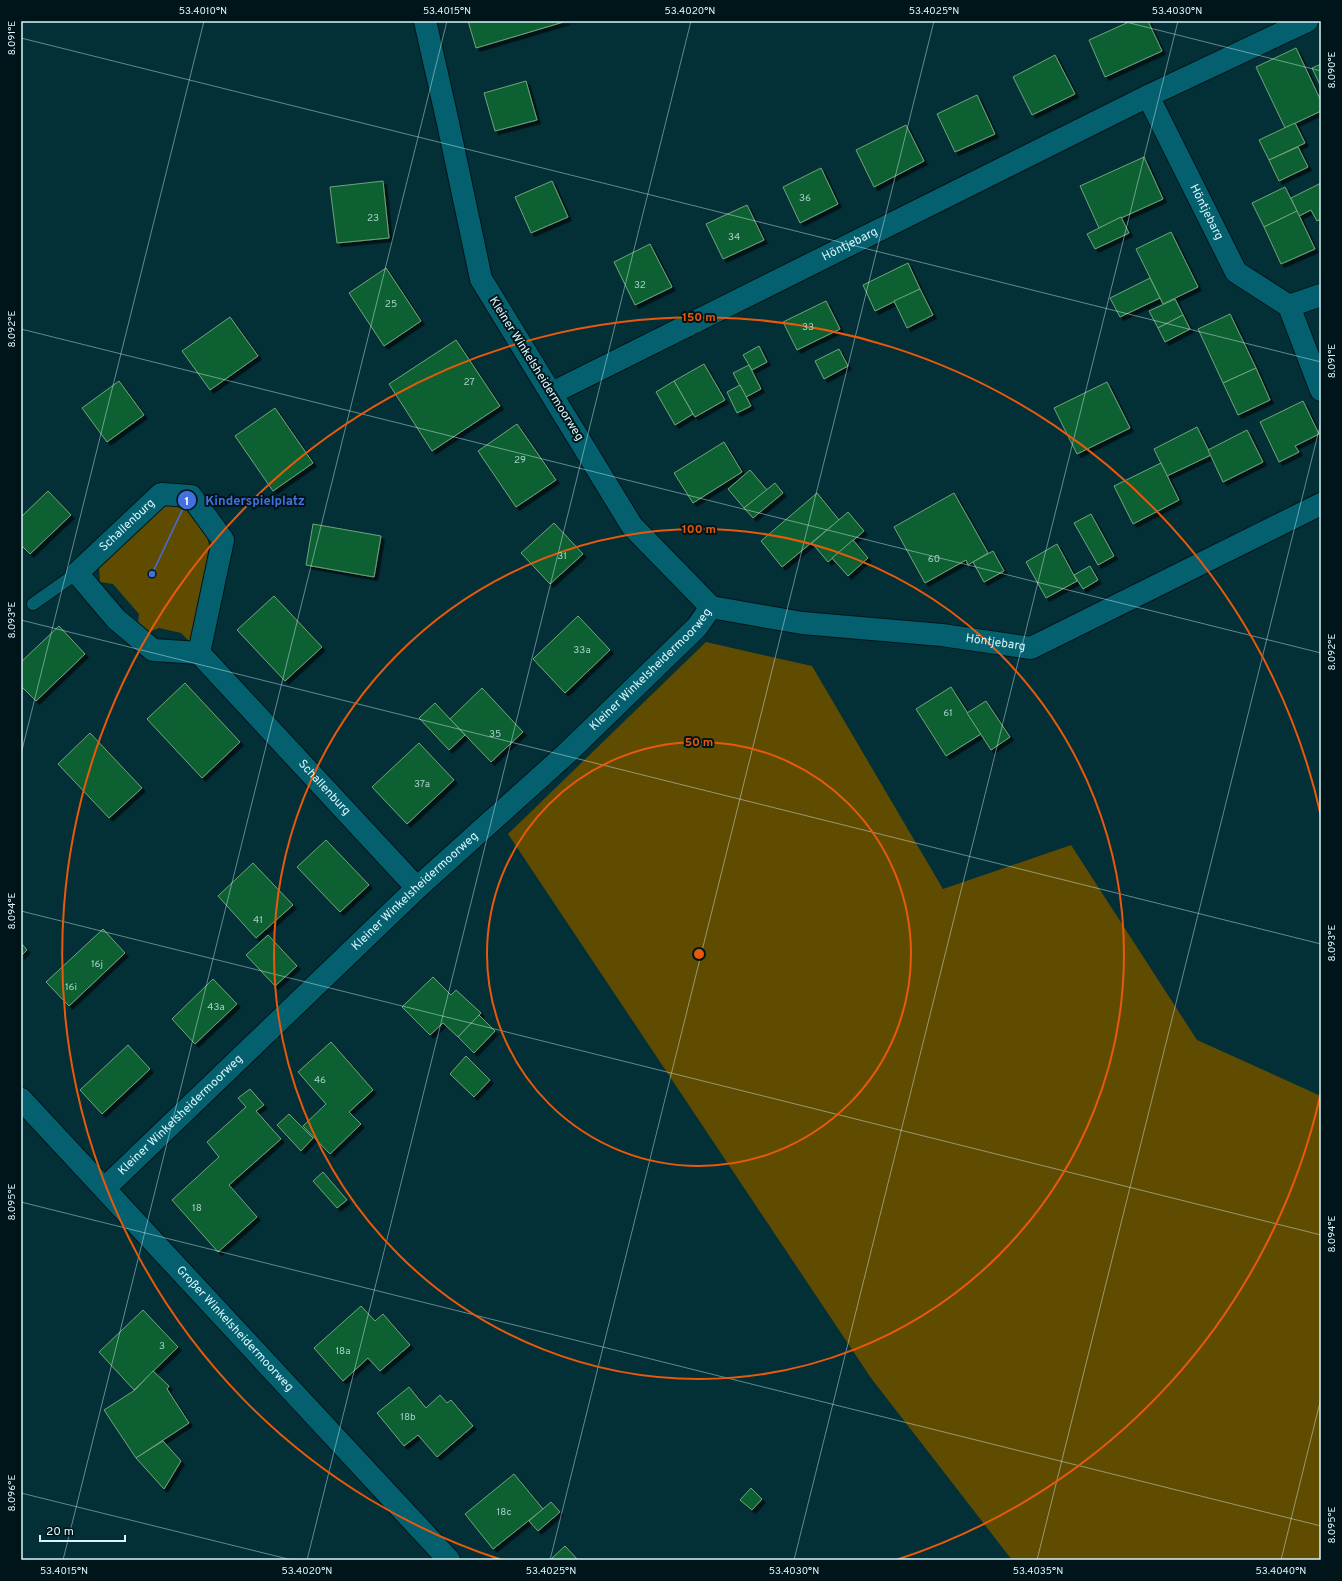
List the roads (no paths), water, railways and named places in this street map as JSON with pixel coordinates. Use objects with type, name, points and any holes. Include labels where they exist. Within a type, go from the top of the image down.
[{"type":"street","name":"Kleiner Winkelsheidermoorweg","points":[[105,1188],[417,888],[566,754],[697,627],[711,607],[632,526],[481,279],[448,124],[424,21]]},
{"type":"street","name":"Höntjebarg","points":[[552,393],[1148,96],[1307,21]]},
{"type":"street","name":"Höntjebarg","points":[[1148,96],[1236,272],[1289,306]]},
{"type":"street","points":[[1321,295],[1289,306],[1321,390]]},
{"type":"street","name":"Schallenburg","points":[[77,572],[161,494],[191,496],[223,540],[199,653],[417,888]]},
{"type":"street","name":"Höntjebarg","points":[[711,607],[802,623],[942,635],[1031,648],[1321,504]]},
{"type":"street","points":[[77,572],[116,618],[153,650],[199,653]]},
{"type":"street","name":"Großer Winkelsheidermoorweg","points":[[21,1098],[449,1560]]},
{"type":"lane","points":[[33,604],[77,572]]},
{"type":"place","name":"Kinderspielplatz","points":[[152,574]]}]
